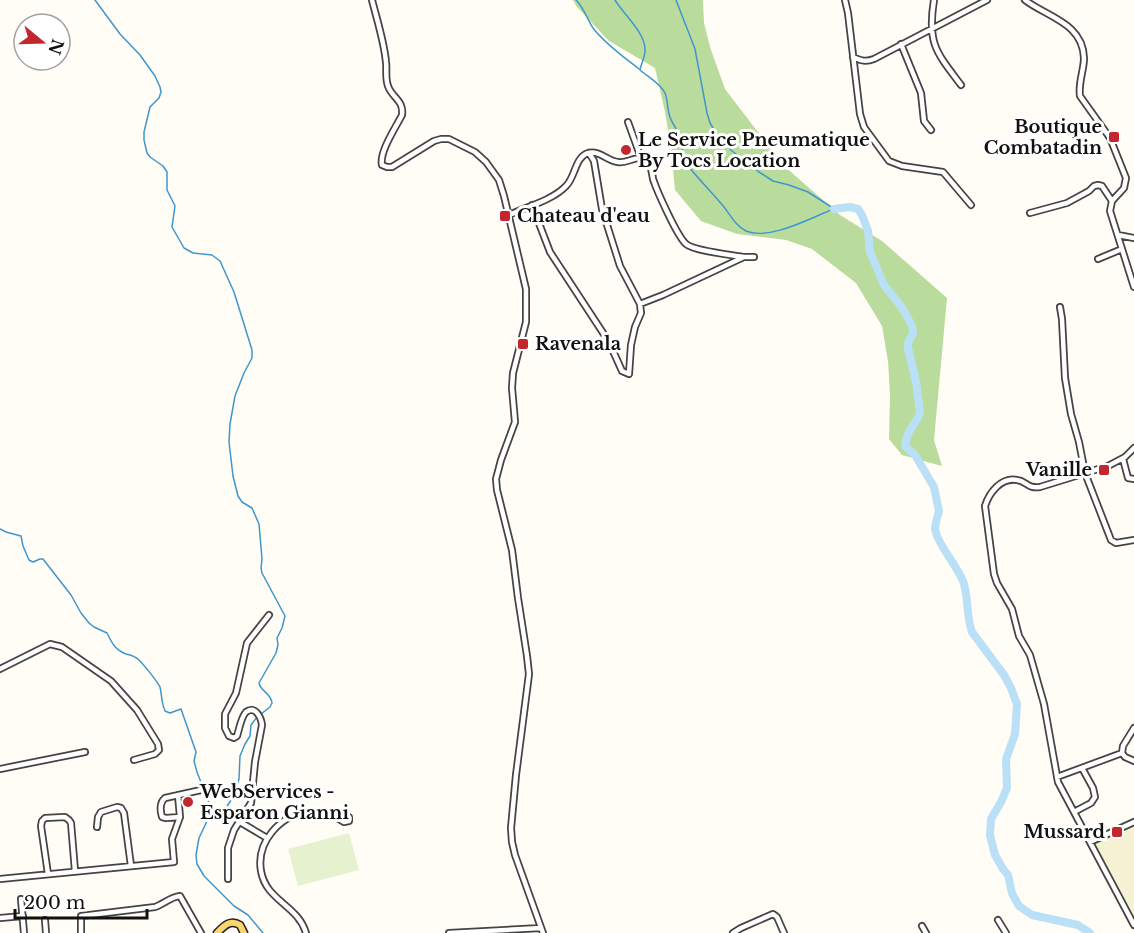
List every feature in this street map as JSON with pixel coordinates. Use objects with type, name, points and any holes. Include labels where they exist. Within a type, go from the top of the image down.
[{"type":"main road","points":[[217,933],[226,924],[232,922],[240,925],[244,933]]},
{"type":"street","points":[[372,0],[386,62],[387,82],[389,89],[403,109],[384,152],[382,165],[392,167],[441,139],[449,139],[475,152],[486,162],[499,180],[526,289],[526,322],[513,373],[515,422],[496,479],[512,550],[529,674],[512,814],[512,835],[515,855],[542,931],[449,933]]},
{"type":"street","points":[[845,0],[861,120],[864,127],[885,157],[894,164],[943,172],[971,205]]},
{"type":"street","points":[[934,0],[931,35],[938,54],[960,86]]},
{"type":"street","points":[[853,57],[861,61],[874,59],[987,0]]},
{"type":"street","points":[[1025,0],[1067,25],[1076,34],[1083,50],[1080,96],[1110,138],[1126,178],[1124,188],[1112,201],[1110,211],[1134,287]]},
{"type":"street","points":[[901,44],[921,93],[924,121],[931,130]]},
{"type":"street","points":[[628,122],[641,158]]},
{"type":"street","points":[[532,205],[550,252],[609,342],[622,371],[629,374],[630,345],[641,313],[640,304],[620,266],[602,209],[594,161],[589,153]]},
{"type":"street","points":[[509,215],[555,195],[568,185],[580,159],[585,154],[600,154],[608,159],[626,163],[637,158],[644,158],[649,162],[655,184],[679,236],[688,245],[754,257]]},
{"type":"street","points":[[1030,213],[1067,203],[1098,185],[1102,186],[1112,201]]},
{"type":"street","points":[[1118,236],[1134,238]]},
{"type":"street","points":[[1098,259],[1122,249]]},
{"type":"street","points":[[640,304],[744,257]]},
{"type":"street","points":[[1060,307],[1071,414],[1082,452],[1085,473],[1112,540],[1116,543],[1134,540]]},
{"type":"street","points":[[1134,448],[1123,459],[1108,466],[1036,488],[1016,479],[1002,482],[987,498],[985,506],[994,574],[1015,615],[1020,636],[1036,673],[1057,777],[1134,925]]},
{"type":"street","points":[[1123,459],[1128,478],[1134,479]]},
{"type":"street","points":[[228,879],[228,849],[234,830],[248,809],[251,800],[262,719],[256,712],[248,711],[234,738],[229,736],[225,728],[225,718],[236,693],[247,643],[269,615]]},
{"type":"street","points":[[0,669],[50,644],[71,652],[111,681],[137,710],[158,744],[159,750],[155,754],[134,760]]},
{"type":"street","points":[[1134,728],[1123,746],[1122,753],[1134,761]]},
{"type":"street","points":[[0,769],[85,753]]},
{"type":"street","points":[[1057,777],[1122,753]]},
{"type":"street","points":[[1074,812],[1094,801],[1095,797],[1093,788],[1082,768]]},
{"type":"street","points":[[180,816],[163,818],[160,805],[162,801],[165,798],[201,790]]},
{"type":"street","points":[[0,879],[174,862],[172,839],[180,816],[178,795]]},
{"type":"street","points":[[98,827],[98,817],[101,812],[121,808],[124,813],[131,866]]},
{"type":"street","points":[[306,933],[302,922],[294,912],[271,894],[263,878],[261,858],[267,838],[283,822],[295,815],[310,812],[334,816]]},
{"type":"street","points":[[48,874],[41,826],[45,818],[65,817],[69,819],[75,872]]},
{"type":"street","points":[[240,822],[267,838]]},
{"type":"street","points":[[1090,842],[1134,822]]},
{"type":"street","points":[[81,933],[81,916],[155,907],[173,897],[180,896],[201,933]]},
{"type":"street","points":[[21,899],[24,933]]},
{"type":"street","points":[[733,933],[773,914],[777,917],[784,933]]},
{"type":"street","points":[[0,918],[22,916]]},
{"type":"street","points":[[45,920],[46,933]]},
{"type":"street","points":[[998,920],[1006,933]]},
{"type":"street","points":[[922,926],[926,933]]},
{"type":"shaded area","points":[[1134,826],[1134,917],[1094,844]]},
{"type":"green space","points":[[573,0],[703,0],[704,23],[725,89],[783,165],[840,215],[882,241],[947,298],[934,440],[942,466],[902,455],[889,439],[888,361],[882,326],[856,283],[812,249],[786,240],[737,234],[701,221],[675,190],[671,148],[655,68],[609,41]]},
{"type":"green space","points":[[349,833],[359,870],[298,886],[288,849]]},
{"type":"waterway","points":[[95,0],[120,34],[140,55],[160,87],[159,98],[150,107],[144,140],[147,153],[167,172],[167,190],[175,206],[172,227],[184,248],[193,253],[212,255],[220,261],[234,292],[252,350],[252,358],[235,396],[230,424],[229,442],[233,476],[238,496],[242,502],[252,508],[259,524],[262,573],[285,616],[277,638],[276,653],[259,683],[272,703],[261,714]]},
{"type":"waterway","points":[[576,0],[598,34],[639,69]]},
{"type":"waterway","points":[[615,0],[642,38],[645,51],[640,70],[657,83],[665,93],[670,117],[680,137],[685,162],[739,226],[746,231],[756,233],[779,231],[834,209]]},
{"type":"waterway","points":[[676,0],[695,49],[710,123],[719,138],[732,151],[773,181],[808,192],[833,208]]},
{"type":"waterway","points":[[834,209],[850,207],[858,209],[868,231],[870,252],[884,285],[903,309],[912,326],[913,333],[908,348],[920,413],[905,446],[915,455],[934,487],[939,511],[935,529],[963,581],[972,632],[1004,675],[1017,704],[1015,734],[1006,759],[1007,788],[991,819],[990,835],[995,855],[1008,875],[1012,893],[1019,906],[1032,915],[1078,925],[1090,933]]},
{"type":"waterway","points":[[0,529],[21,536],[29,560],[33,562],[43,559],[89,623],[107,633],[116,648],[141,662],[160,687],[165,711],[170,713],[181,709],[196,752],[194,761],[197,772],[213,813]]},
{"type":"waterway","points":[[257,717],[251,725],[250,736],[240,756],[239,779],[233,797],[226,808],[213,813],[208,819],[199,838],[196,855],[197,864],[204,876],[234,906],[248,915],[263,933]]},
{"type":"place","name":"Boutique Combatadin","points":[[1114,137]]},
{"type":"place","name":"Le Service Pneumatique By Tocs Location","points":[[626,150]]},
{"type":"place","name":"Chateau d'eau","points":[[505,216]]},
{"type":"place","name":"Ravenala","points":[[523,344]]},
{"type":"place","name":"Vanille","points":[[1104,470]]},
{"type":"place","name":"WebServices - Esparon Gianni","points":[[188,802]]},
{"type":"place","name":"Mussard","points":[[1117,832]]}]
